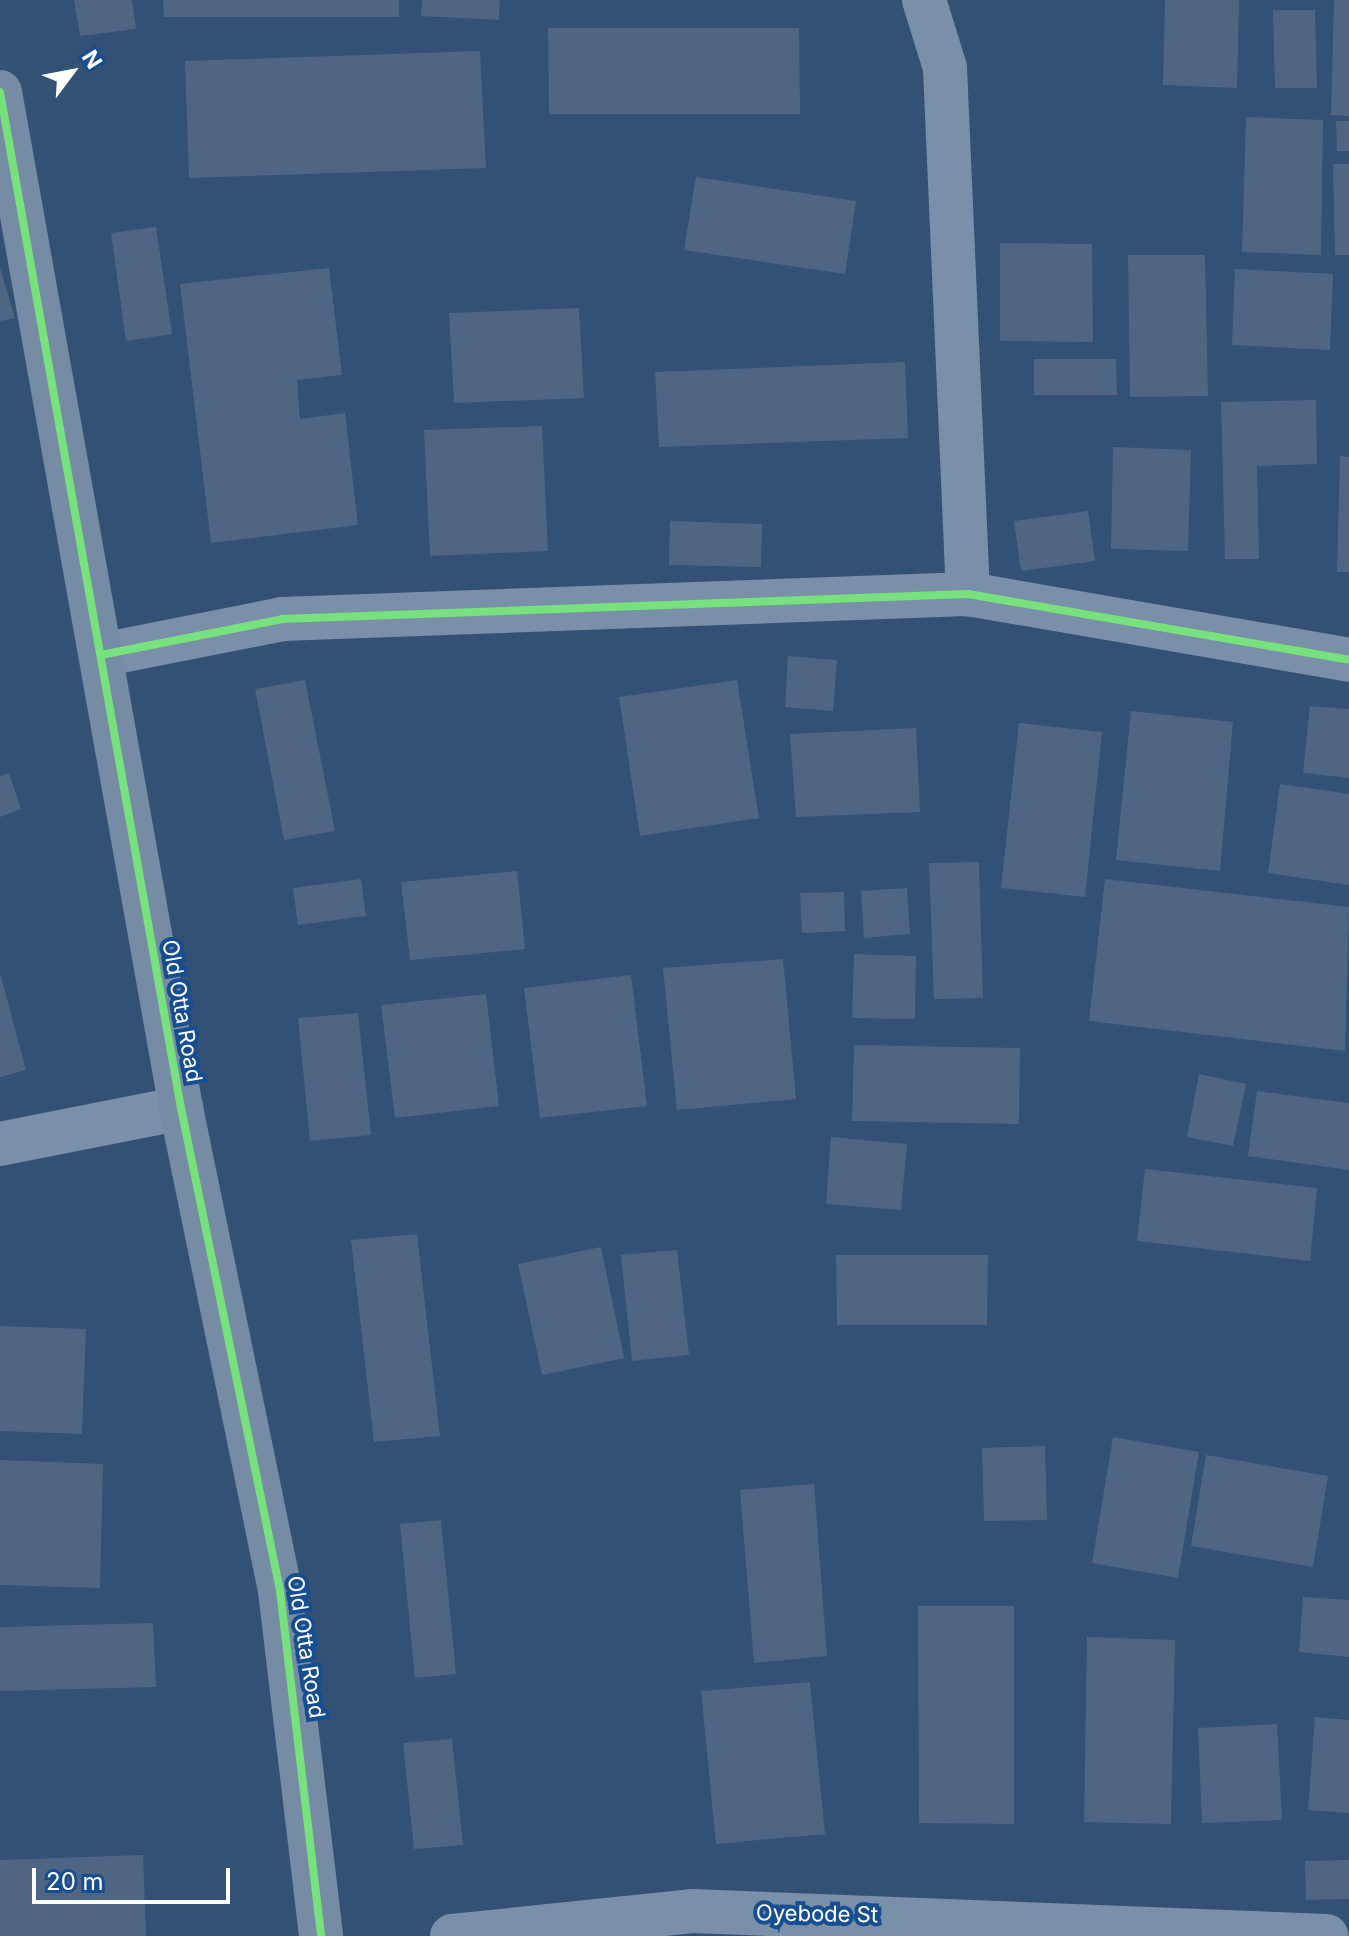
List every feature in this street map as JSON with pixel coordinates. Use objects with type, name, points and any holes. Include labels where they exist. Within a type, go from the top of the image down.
[{"type":"street","points":[[924,0],[945,68],[968,594]]},
{"type":"street","name":"Old Otta Road","points":[[0,92],[181,1108],[280,1591],[306,1764],[321,1936]]},
{"type":"street","points":[[101,655],[282,619],[968,594],[1349,660]]},
{"type":"street","points":[[0,1144],[181,1108]]},
{"type":"street","name":"Oyebode St","points":[[452,1936],[692,1911],[1327,1936]]},
{"type":"building","points":[[74,0],[132,0],[136,29],[80,36]]},
{"type":"building","points":[[163,0],[399,0],[399,17],[164,17]]},
{"type":"building","points":[[422,0],[500,0],[499,20],[421,16]]},
{"type":"building","points":[[1165,0],[1239,0],[1237,88],[1163,85]]},
{"type":"building","points":[[1334,0],[1349,0],[1349,116],[1331,115]]},
{"type":"building","points":[[1273,10],[1315,10],[1317,88],[1275,88]]},
{"type":"building","points":[[548,28],[799,28],[800,114],[549,114]]},
{"type":"building","points":[[480,51],[486,168],[189,178],[185,61]]},
{"type":"building","points":[[1246,117],[1323,120],[1321,255],[1242,252]]},
{"type":"building","points":[[1336,121],[1349,121],[1349,151],[1337,151]]},
{"type":"building","points":[[1333,164],[1349,164],[1349,255],[1335,255]]},
{"type":"building","points":[[696,177],[856,201],[845,274],[684,250]]},
{"type":"building","points":[[156,227],[172,334],[126,341],[111,233]]},
{"type":"building","points":[[1000,243],[1092,244],[1093,342],[1000,341]]},
{"type":"building","points":[[1128,255],[1205,255],[1208,396],[1130,397]]},
{"type":"building","points":[[0,268],[15,318],[0,321]]},
{"type":"building","points":[[329,268],[342,375],[297,380],[300,419],[345,413],[358,525],[211,543],[180,284]]},
{"type":"building","points":[[1235,269],[1333,274],[1330,350],[1232,345]]},
{"type":"building","points":[[579,308],[584,398],[454,403],[449,313]]},
{"type":"building","points":[[1034,359],[1116,359],[1117,395],[1034,395]]},
{"type":"building","points":[[905,362],[908,438],[659,447],[655,372]]},
{"type":"building","points":[[1316,400],[1317,464],[1257,466],[1259,559],[1225,559],[1221,402]]},
{"type":"building","points":[[542,426],[548,551],[430,556],[424,430]]},
{"type":"building","points":[[1113,447],[1191,450],[1188,551],[1111,549]]},
{"type":"building","points":[[1340,456],[1349,457],[1349,572],[1337,572]]},
{"type":"building","points":[[1088,511],[1095,561],[1021,571],[1014,521]]},
{"type":"building","points":[[670,521],[762,524],[761,567],[669,565]]},
{"type":"building","points":[[788,656],[837,660],[833,711],[785,707]]},
{"type":"building","points":[[305,680],[335,831],[284,840],[255,689]]},
{"type":"building","points":[[737,680],[759,818],[640,836],[619,697]]},
{"type":"building","points":[[1310,706],[1349,709],[1349,778],[1303,773]]},
{"type":"building","points":[[1131,711],[1233,722],[1220,871],[1116,860]]},
{"type":"building","points":[[1019,723],[1102,732],[1085,897],[1001,888]]},
{"type":"building","points":[[916,728],[920,812],[796,817],[790,734]]},
{"type":"building","points":[[9,773],[21,809],[0,817],[0,776]]},
{"type":"building","points":[[1280,784],[1349,794],[1349,885],[1268,873]]},
{"type":"building","points":[[979,862],[983,998],[934,999],[929,863]]},
{"type":"building","points":[[517,871],[525,949],[410,960],[401,882]]},
{"type":"building","points":[[361,879],[366,916],[298,925],[293,888]]},
{"type":"building","points":[[1105,879],[1349,907],[1345,1051],[1089,1021]]},
{"type":"building","points":[[907,888],[910,934],[864,938],[861,891]]},
{"type":"building","points":[[844,892],[845,931],[802,933],[800,893]]},
{"type":"building","points":[[854,954],[916,956],[915,1019],[852,1018]]},
{"type":"building","points":[[783,959],[796,1099],[677,1110],[663,968]]},
{"type":"building","points":[[0,973],[26,1070],[0,1077]]},
{"type":"building","points":[[631,975],[647,1106],[540,1118],[524,988]]},
{"type":"building","points":[[486,994],[499,1106],[395,1118],[381,1005]]},
{"type":"building","points":[[358,1013],[371,1135],[310,1141],[298,1018]]},
{"type":"building","points":[[854,1045],[1020,1048],[1019,1124],[852,1121]]},
{"type":"building","points":[[1199,1074],[1246,1084],[1233,1146],[1187,1137]]},
{"type":"building","points":[[1257,1091],[1349,1103],[1349,1170],[1248,1156]]},
{"type":"building","points":[[831,1137],[907,1144],[901,1210],[826,1204]]},
{"type":"building","points":[[1145,1169],[1317,1188],[1310,1261],[1137,1241]]},
{"type":"building","points":[[417,1234],[440,1436],[374,1442],[351,1240]]},
{"type":"building","points":[[601,1247],[624,1358],[542,1375],[518,1264]]},
{"type":"building","points":[[677,1250],[689,1355],[632,1361],[621,1255]]},
{"type":"building","points":[[836,1255],[988,1255],[987,1325],[837,1325]]},
{"type":"building","points":[[0,1326],[86,1329],[82,1434],[0,1431]]},
{"type":"building","points":[[1113,1437],[1199,1452],[1178,1578],[1092,1563]]},
{"type":"building","points":[[1045,1446],[1047,1520],[984,1521],[982,1448]]},
{"type":"building","points":[[1206,1455],[1328,1476],[1313,1567],[1191,1546]]},
{"type":"building","points":[[0,1460],[103,1464],[100,1588],[0,1585]]},
{"type":"building","points":[[814,1484],[827,1656],[754,1663],[740,1490]]},
{"type":"building","points":[[441,1520],[456,1674],[415,1678],[400,1524]]},
{"type":"building","points":[[1303,1597],[1349,1600],[1349,1657],[1299,1652]]},
{"type":"building","points":[[918,1606],[1014,1606],[1014,1824],[919,1823]]},
{"type":"building","points":[[153,1623],[156,1687],[0,1691],[0,1627]]},
{"type":"building","points":[[1087,1637],[1175,1640],[1171,1824],[1084,1822]]},
{"type":"building","points":[[810,1682],[825,1834],[716,1844],[701,1691]]},
{"type":"building","points":[[1315,1717],[1349,1720],[1349,1813],[1308,1810]]},
{"type":"building","points":[[1277,1724],[1282,1820],[1202,1823],[1198,1728]]},
{"type":"building","points":[[452,1739],[463,1845],[414,1849],[403,1743]]},
{"type":"building","points":[[143,1855],[146,1936],[0,1936],[0,1860]]},
{"type":"building","points":[[1349,1860],[1349,1899],[1306,1900],[1305,1861]]},
{"type":"cycle path","points":[[0,92],[181,1108],[280,1591],[321,1936]]},
{"type":"cycle path","points":[[101,655],[282,619],[968,594],[1349,660]]}]
